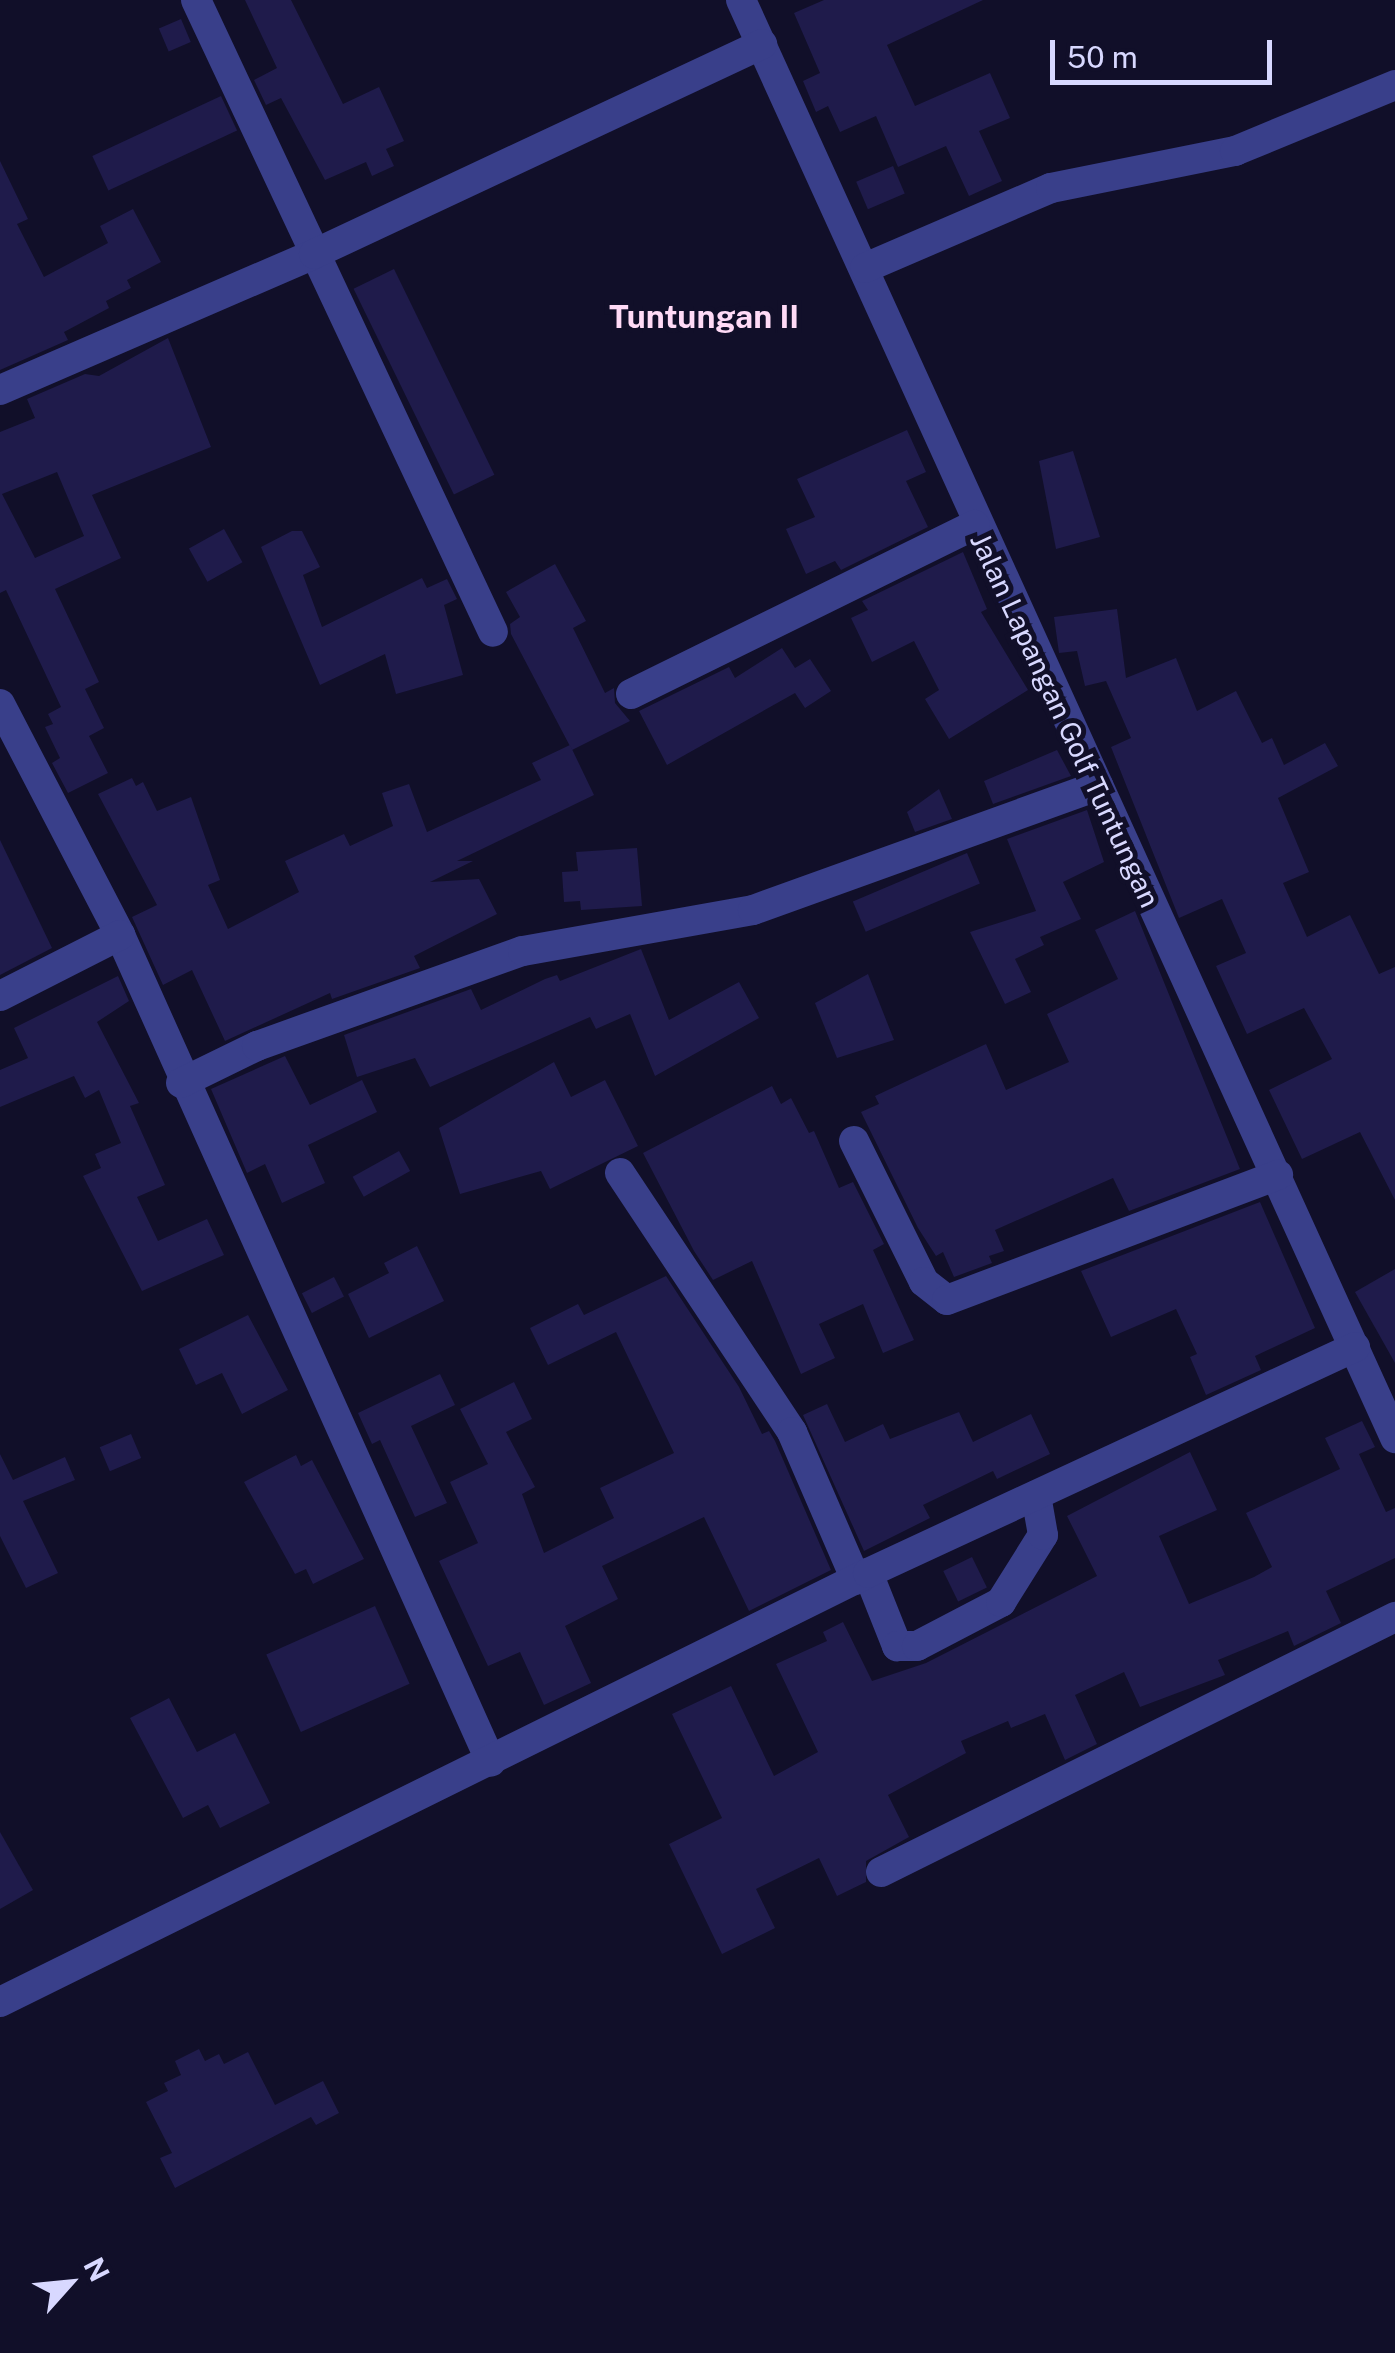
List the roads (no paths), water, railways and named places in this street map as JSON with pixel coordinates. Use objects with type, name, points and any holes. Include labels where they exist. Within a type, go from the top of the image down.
[{"type":"street","points":[[196,0],[493,632]]},
{"type":"street","name":"Jalan Lapangan Golf Tuntungan","points":[[741,0],[865,268],[975,525],[1356,1347],[1386,1398],[1395,1438]]},
{"type":"street","points":[[0,390],[314,254],[762,44]]},
{"type":"street","points":[[865,268],[1051,188],[1235,151],[1395,85]]},
{"type":"street","points":[[631,694],[975,525]]},
{"type":"street","points":[[0,704],[120,935],[182,1083],[491,1762]]},
{"type":"street","points":[[182,1083],[257,1046],[523,951],[753,910],[1098,786]]},
{"type":"street","points":[[0,996],[120,935]]},
{"type":"street","points":[[854,1140],[924,1282],[947,1300],[1278,1175]]},
{"type":"street","points":[[620,1172],[792,1432],[897,1646],[932,1639],[1001,1602],[1043,1536],[1036,1496]]},
{"type":"street","points":[[0,2002],[862,1576],[1356,1347]]},
{"type":"street","points":[[881,1872],[1395,1616]]},
{"type":"district","name":"Tuntungan II","points":[[704,317]]}]
